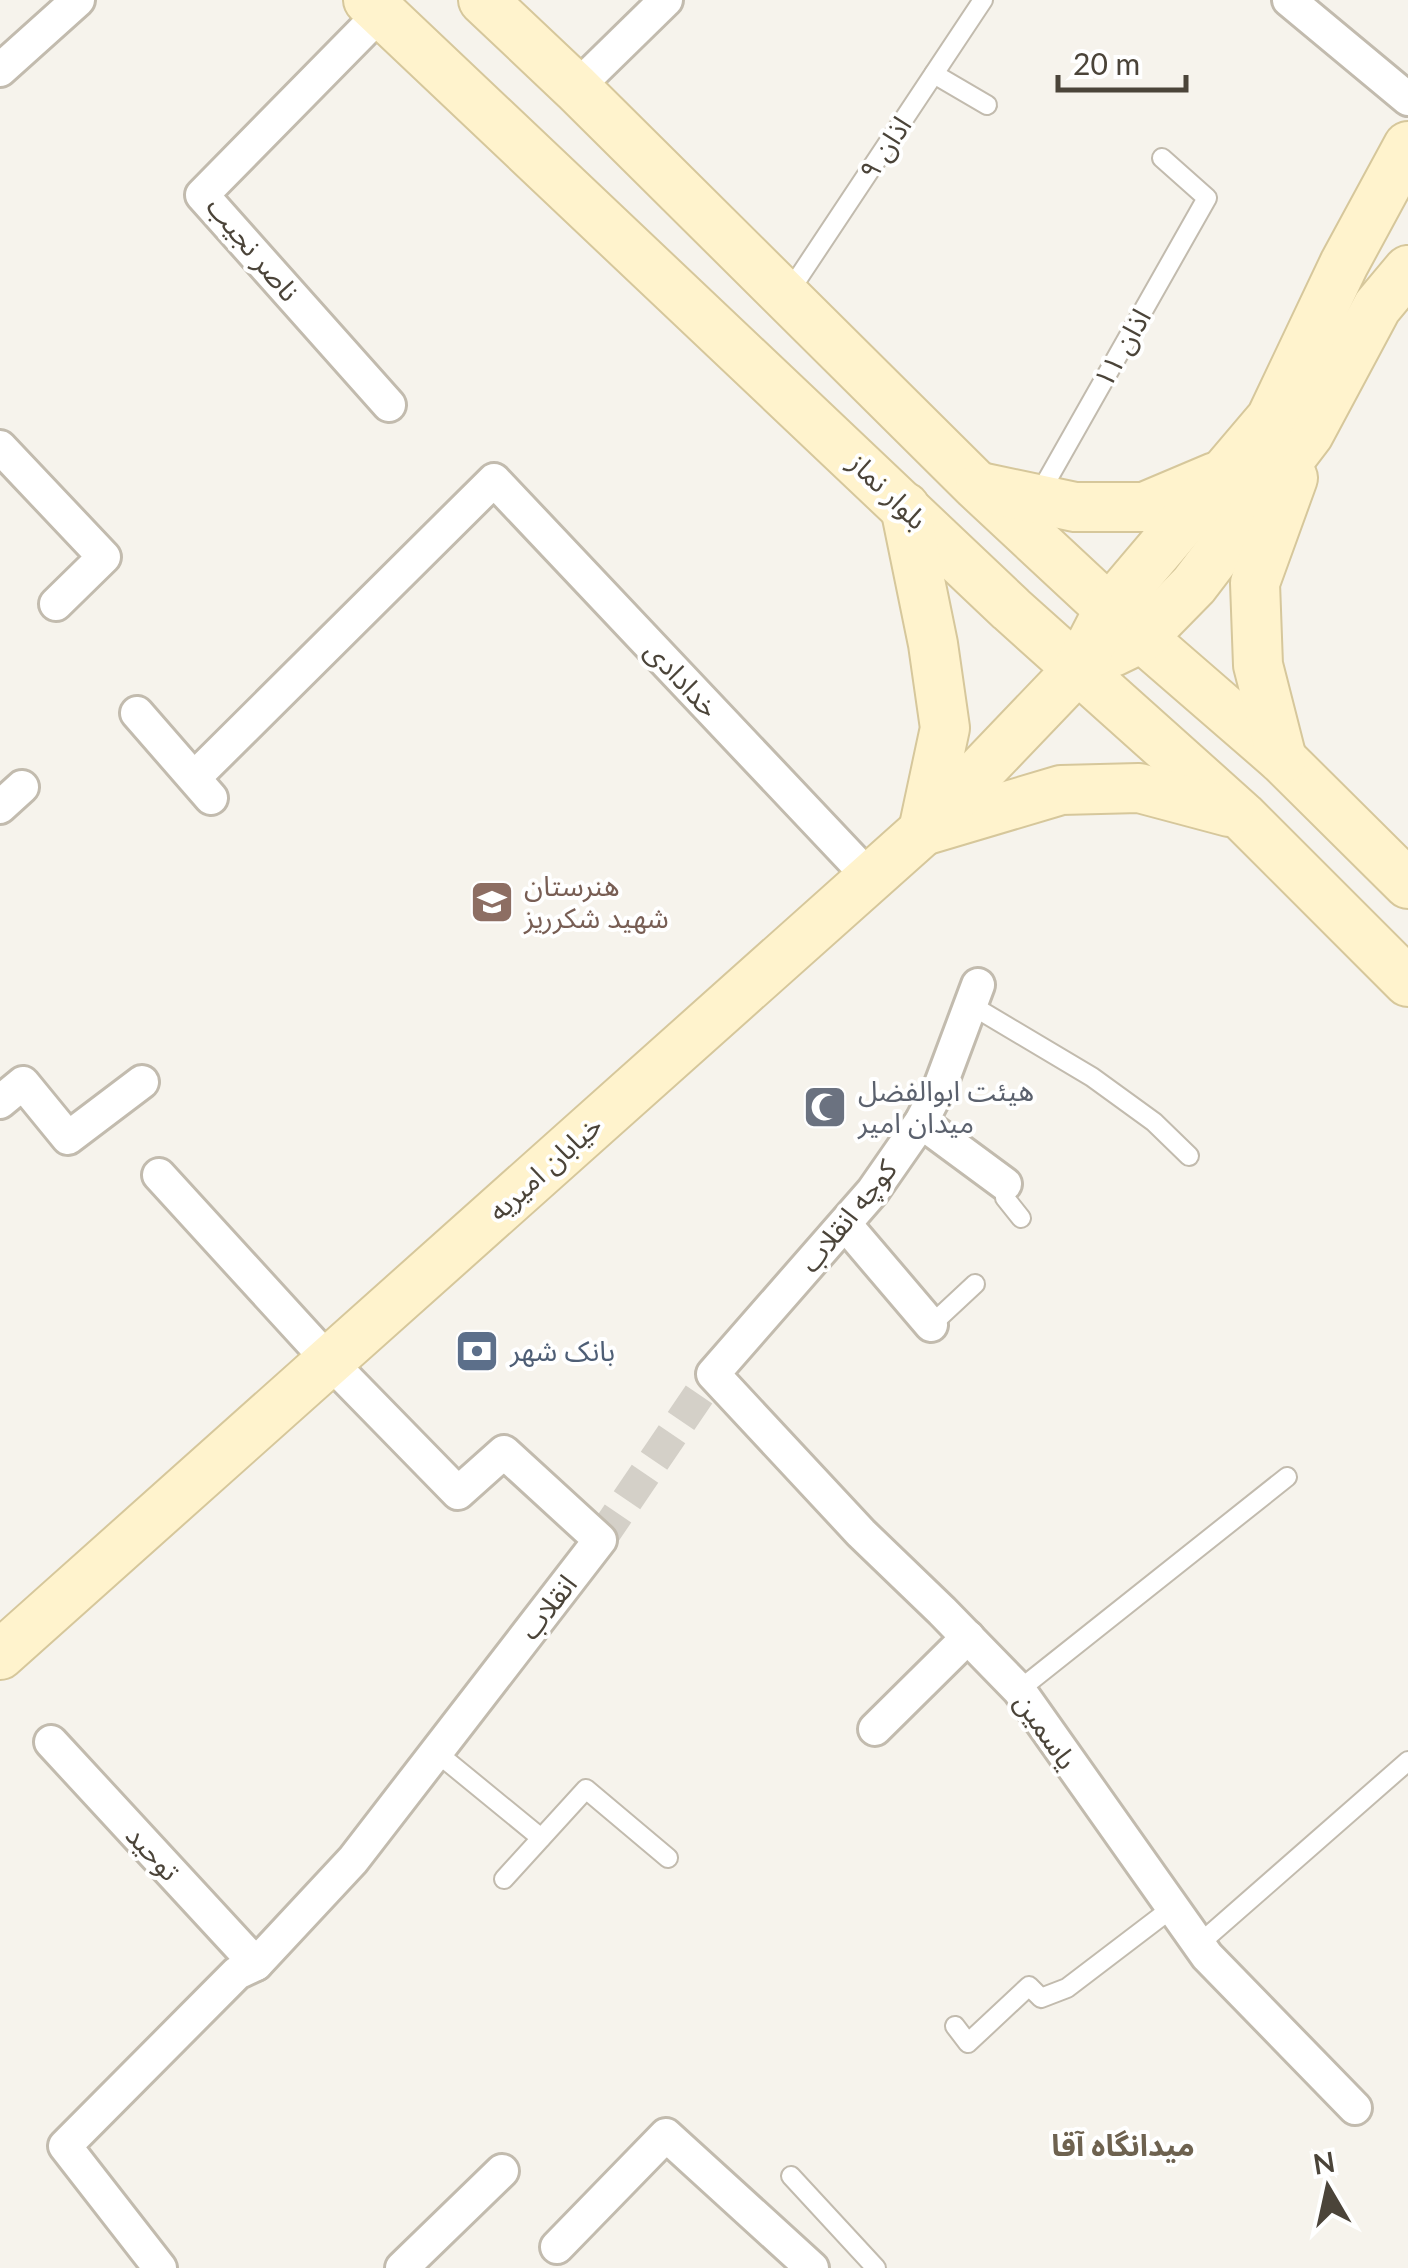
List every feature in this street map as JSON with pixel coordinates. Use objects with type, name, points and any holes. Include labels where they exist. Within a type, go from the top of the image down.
[{"type":"main road","points":[[483,0],[978,486],[1126,624],[1401,863]]},
{"type":"main road","name":"بلوار نماز","points":[[375,6],[1010,609],[1242,816],[1408,982]]},
{"type":"main road","points":[[1126,624],[1223,474],[1271,418],[1344,264],[1408,146]]},
{"type":"main road","points":[[1282,760],[1258,665],[1255,582],[1310,434],[1376,307],[1408,270]]},
{"type":"main road","points":[[1078,669],[1126,624],[1194,585],[1310,434]]},
{"type":"main road","points":[[978,486],[1074,507],[1144,507],[1223,474]]},
{"type":"main road","points":[[905,507],[933,644],[945,728],[924,831],[1061,790],[1139,788],[1242,816]]},
{"type":"main road","name":"خیابان امیریه","points":[[0,1655],[924,831],[1078,669]]},
{"type":"street","points":[[0,70],[78,0]]},
{"type":"street","points":[[576,88],[666,0]]},
{"type":"street","points":[[1289,0],[1408,99]]},
{"type":"street","name":"ناصر نجیب","points":[[375,6],[202,196],[388,406]]},
{"type":"street","points":[[0,447],[104,557],[56,604]]},
{"type":"street","name":"خدادادی","points":[[138,713],[203,787],[494,480],[870,878]]},
{"type":"street","name":"کوچه انقلاب","points":[[713,1374],[873,1191],[921,1122],[941,1084],[974,995]]},
{"type":"street","points":[[0,1102],[23,1083],[68,1138],[142,1082]]},
{"type":"street","points":[[921,1122],[1006,1184]]},
{"type":"street","points":[[160,1175],[328,1361]]},
{"type":"street","points":[[845,1224],[931,1325]]},
{"type":"street","name":"انقلاب","points":[[160,2268],[64,2146],[236,1973],[256,1964],[353,1860],[600,1540],[504,1452],[458,1493],[328,1361]]},
{"type":"street","name":"یاسمین","points":[[713,1374],[860,1533],[1019,1690],[1198,1945],[1355,2108]]},
{"type":"street","points":[[875,1729],[968,1637]]},
{"type":"street","name":"توحید","points":[[51,1742],[256,1964]]},
{"type":"street","points":[[558,2247],[666,2134],[812,2268]]},
{"type":"street","points":[[402,2268],[502,2170]]},
{"type":"lane","name":"اذان ۹","points":[[786,296],[984,0]]},
{"type":"lane","points":[[934,74],[986,105]]},
{"type":"lane","name":"اذان ۱۱","points":[[1036,499],[1207,198],[1162,158]]},
{"type":"lane","points":[[974,995],[1154,1122],[1189,1156]]},
{"type":"lane","points":[[1006,1184],[1004,1198],[1021,1218]]},
{"type":"lane","points":[[931,1325],[976,1284]]},
{"type":"lane","points":[[1019,1690],[1287,1476]]},
{"type":"lane","points":[[436,1752],[541,1838]]},
{"type":"lane","points":[[1198,1945],[1408,1761]]},
{"type":"lane","points":[[504,1878],[586,1790],[668,1858]]},
{"type":"lane","points":[[1017,1968],[1040,1998],[1068,1988],[1172,1908]]},
{"type":"lane","points":[[955,2026],[968,2044],[1028,1986]]},
{"type":"lane","points":[[792,2176],[876,2268]]},
{"type":"tunnel","points":[[600,1540],[713,1374]]},
{"type":"place","name":"هنرستان شهید شکرریز","points":[[492,902]]},
{"type":"place","name":"هیئت ابوالفضل میدان امیر","points":[[825,1107]]},
{"type":"place","name":"بانک شهر","points":[[477,1351]]},
{"type":"district","name":"میدانگاه آقا","points":[[1123,2146]]}]
